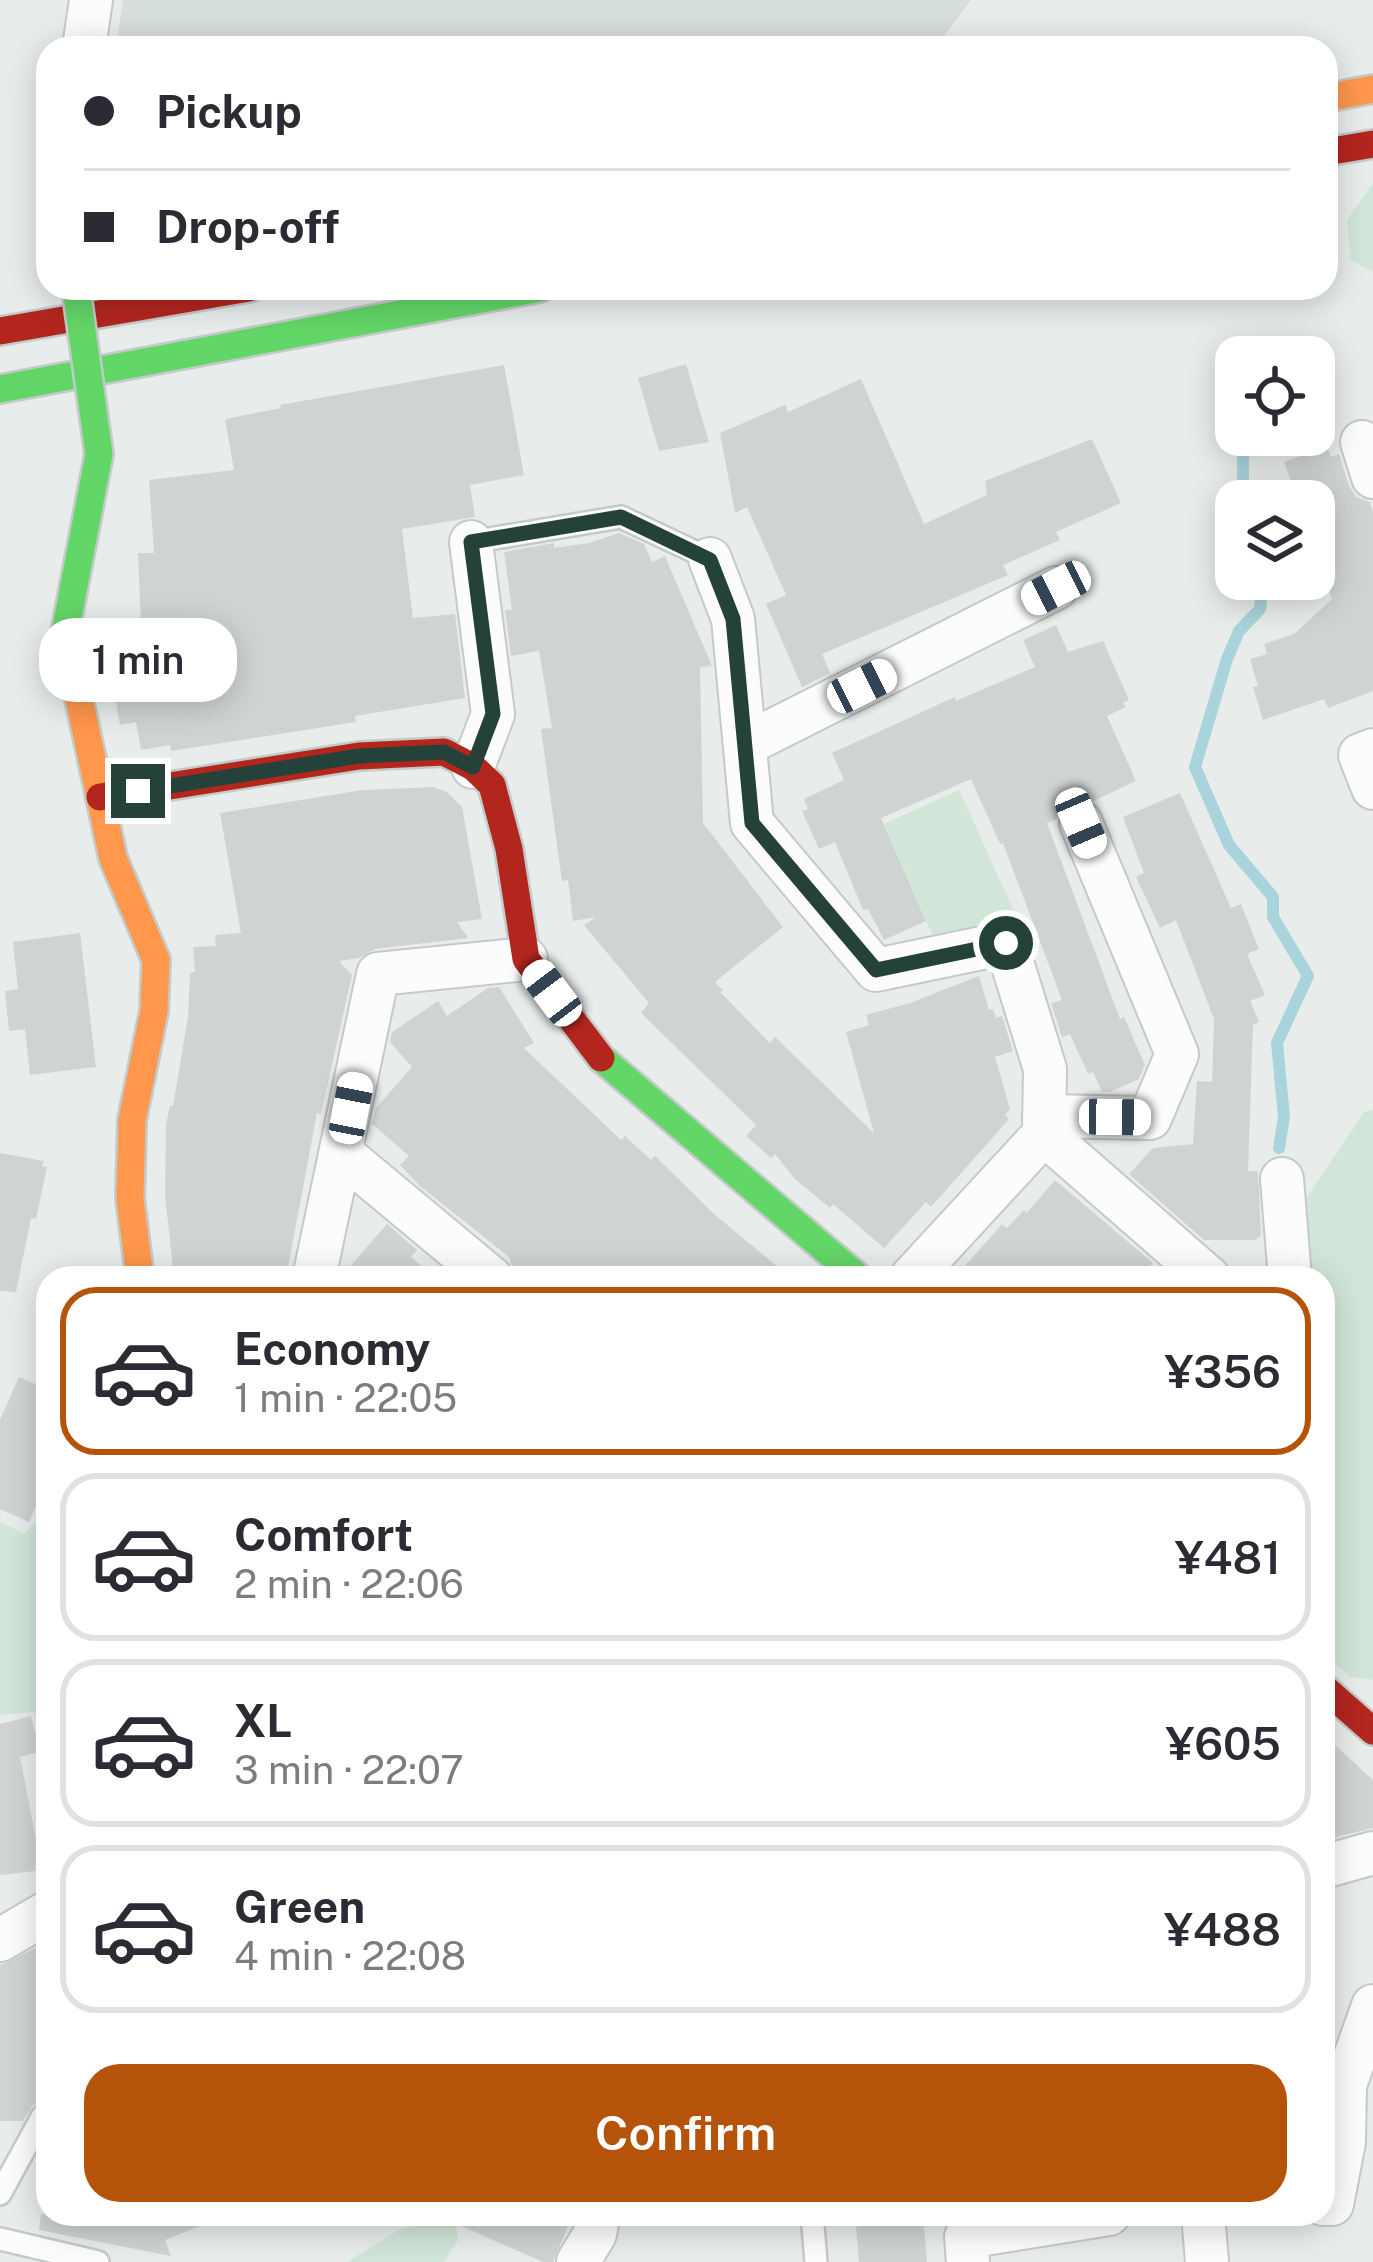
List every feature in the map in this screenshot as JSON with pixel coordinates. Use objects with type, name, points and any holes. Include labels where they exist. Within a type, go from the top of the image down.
[{"type":"street","points":[[86,36],[91,0]]},
{"type":"street","points":[[1338,96],[1373,89]]},
{"type":"street","points":[[1338,150],[1373,145]]},
{"type":"street","points":[[78,300],[99,454],[65,633],[112,858],[156,960],[154,1011],[133,1120],[130,1198],[138,1266]]},
{"type":"street","points":[[0,331],[180,300]]},
{"type":"street","points":[[0,389],[476,300]]},
{"type":"street","points":[[471,542],[493,714],[473,767]]},
{"type":"street","points":[[710,560],[733,619],[752,823],[876,970],[1006,943],[1045,1069],[1044,1125],[921,1266]]},
{"type":"street","points":[[746,744],[1056,588]]},
{"type":"street","points":[[1373,750],[1360,754],[1373,788]]},
{"type":"street","points":[[100,797],[359,756],[444,752],[473,767],[493,784],[509,848],[526,959],[603,1061],[845,1266]]},
{"type":"street","points":[[1044,1125],[1150,1118],[1177,1054],[1081,823]]},
{"type":"street","points":[[317,1266],[378,974],[526,959]]},
{"type":"street","points":[[1044,1125],[1196,1266]]},
{"type":"street","points":[[341,1153],[477,1266]]},
{"type":"street","points":[[1282,1179],[1289,1266]]},
{"type":"street","points":[[1335,1698],[1373,1731]]},
{"type":"street","points":[[1335,1863],[1373,1852]]},
{"type":"street","points":[[0,1940],[36,1919]]},
{"type":"street","points":[[1335,2188],[1344,2142],[1345,2084],[1373,2006]]},
{"type":"street","points":[[578,2262],[597,2226]]},
{"type":"street","points":[[985,2236],[1041,2226]]},
{"type":"street","points":[[1204,2226],[1207,2262]]},
{"type":"lane","points":[[471,542],[621,517],[710,560]]},
{"type":"lane","points":[[0,2194],[36,2127]]},
{"type":"lane","points":[[813,2226],[816,2262]]},
{"type":"lane","points":[[0,2239],[98,2262]]},
{"type":"shaded area","points":[[123,0],[971,0],[944,36],[118,36]]},
{"type":"green space","points":[[1373,183],[1373,272],[1351,260],[1347,220]]},
{"type":"green space","points":[[959,790],[1018,920],[936,943],[884,824]]},
{"type":"green space","points":[[1373,1109],[1373,1680],[1350,1677],[1335,1663],[1335,1266],[1309,1266],[1305,1200],[1364,1112]]},
{"type":"green space","points":[[0,1521],[24,1534],[36,1522],[36,1717],[34,1712],[0,1715]]},
{"type":"green space","points":[[456,2226],[458,2240],[444,2262],[347,2262],[399,2230]]},
{"type":"building","points":[[686,364],[709,442],[659,451],[638,378]]},
{"type":"building","points":[[504,365],[524,475],[470,485],[475,517],[402,529],[413,618],[455,614],[465,698],[355,716],[356,722],[171,751],[170,745],[141,750],[136,722],[120,725],[112,679],[122,676],[116,657],[142,649],[138,553],[154,553],[149,480],[234,470],[225,419]]},
{"type":"building","points":[[861,379],[924,524],[987,495],[985,481],[1092,439],[1121,503],[1056,532],[1060,540],[1003,565],[1008,575],[822,654],[830,673],[802,687],[766,604],[786,595],[747,507],[735,513],[720,433],[785,405],[788,412]]},
{"type":"building","points":[[1339,454],[1356,497],[1370,502],[1373,691],[1328,708],[1324,699],[1263,720],[1250,659],[1267,654],[1264,644],[1294,634],[1335,600],[1335,480],[1290,480],[1284,462]]},
{"type":"building","points":[[619,533],[644,544],[652,562],[665,556],[712,666],[700,667],[703,823],[783,927],[715,982],[720,992],[770,1043],[775,1037],[874,1133],[846,1032],[869,1025],[866,1015],[979,976],[989,1010],[993,1009],[996,1018],[1002,1016],[1013,1051],[995,1057],[1009,1119],[931,1207],[926,1202],[884,1248],[795,1179],[775,1154],[771,1158],[746,1136],[756,1125],[641,1013],[649,1003],[584,925],[596,917],[573,921],[568,880],[562,881],[541,729],[552,728],[539,651],[511,656],[505,610],[512,610],[504,552],[554,543],[554,548],[589,543]]},
{"type":"building","points":[[1056,625],[1068,652],[1103,641],[1129,700],[1123,703],[1126,707],[1107,716],[1136,781],[1093,801],[1070,800],[1047,823],[1120,1019],[1124,1017],[1145,1065],[1139,1079],[1110,1092],[1102,1092],[1093,1072],[1088,1074],[1070,1034],[1062,1037],[1051,1003],[1062,1000],[1003,843],[971,779],[881,818],[926,921],[884,940],[868,909],[863,910],[835,842],[819,849],[802,811],[808,809],[804,799],[844,780],[832,753],[1035,667],[1023,640]]},
{"type":"building","points":[[434,787],[462,807],[482,919],[457,922],[468,938],[375,949],[339,961],[352,975],[321,1114],[317,1113],[288,1266],[173,1266],[165,1196],[166,1124],[188,1017],[190,973],[195,972],[193,947],[216,946],[215,935],[241,933],[220,813],[363,790]]},
{"type":"building","points":[[1180,793],[1231,908],[1241,904],[1259,949],[1247,954],[1265,995],[1250,1001],[1259,1022],[1253,1025],[1248,1171],[1258,1171],[1261,1236],[1255,1240],[1204,1240],[1129,1174],[1153,1148],[1193,1144],[1197,1081],[1212,1082],[1214,1019],[1176,920],[1160,928],[1136,877],[1144,873],[1123,817]]},
{"type":"building","points":[[80,933],[96,1067],[30,1075],[25,1029],[9,1031],[5,991],[18,989],[13,942]]},
{"type":"building","points":[[499,987],[534,1043],[524,1048],[621,1140],[625,1136],[651,1160],[655,1156],[777,1266],[512,1266],[509,1257],[420,1186],[400,1165],[409,1156],[372,1124],[376,1108],[412,1067],[390,1042],[392,1032],[438,1001],[447,1016],[488,988]]},
{"type":"building","points":[[0,1153],[44,1161],[42,1166],[47,1167],[16,1292],[0,1291]]},
{"type":"building","points":[[1055,1180],[1153,1263],[965,1266],[1002,1224],[1007,1228],[1024,1210],[1027,1213]]},
{"type":"building","points":[[387,1224],[417,1250],[411,1257],[422,1266],[350,1266]]},
{"type":"building","points":[[19,1377],[36,1385],[36,1507],[29,1522],[0,1509],[0,1420]]},
{"type":"building","points":[[31,1716],[36,1736],[36,1753],[20,1757],[36,1840],[35,1871],[0,1875],[0,1724]]},
{"type":"building","points":[[1335,1745],[1373,1780],[1373,1828],[1335,1837]]},
{"type":"building","points":[[36,1948],[36,2105],[23,2121],[0,2121],[0,1965]]},
{"type":"building","points":[[40,2226],[200,2226],[165,2240],[171,2256],[39,2230]]},
{"type":"building","points":[[461,2226],[568,2226],[553,2262],[543,2262]]},
{"type":"building","points":[[856,2226],[924,2226],[927,2262],[859,2262]]},
{"type":"waterway","points":[[1243,456],[1243,480]]},
{"type":"waterway","points":[[1261,600],[1260,609],[1239,631],[1227,659],[1195,767],[1229,845],[1273,897],[1273,917],[1308,976],[1277,1043],[1284,1117],[1279,1148]]},
{"type":"traffic: fast","points":[[74,675],[65,633],[99,454],[78,300]]},
{"type":"traffic: fast","points":[[0,389],[476,300]]},
{"type":"traffic: fast","points":[[601,1058],[845,1266]]},
{"type":"traffic: slow","points":[[1338,96],[1373,89]]},
{"type":"traffic: slow","points":[[74,675],[113,858],[156,960],[154,1011],[132,1120],[130,1198],[138,1266]]},
{"type":"traffic: jam","points":[[1338,150],[1373,144]]},
{"type":"traffic: jam","points":[[0,331],[180,300]]},
{"type":"traffic: jam","points":[[100,797],[359,756],[444,752],[473,767],[492,785],[509,849],[526,959],[601,1058]]},
{"type":"traffic: jam","points":[[1335,1698],[1373,1731]]},
{"type":"route","points":[[138,791],[359,756],[444,752],[473,767],[493,714],[471,542],[621,517],[710,560],[733,619],[752,823],[876,970],[1006,943]]}]
